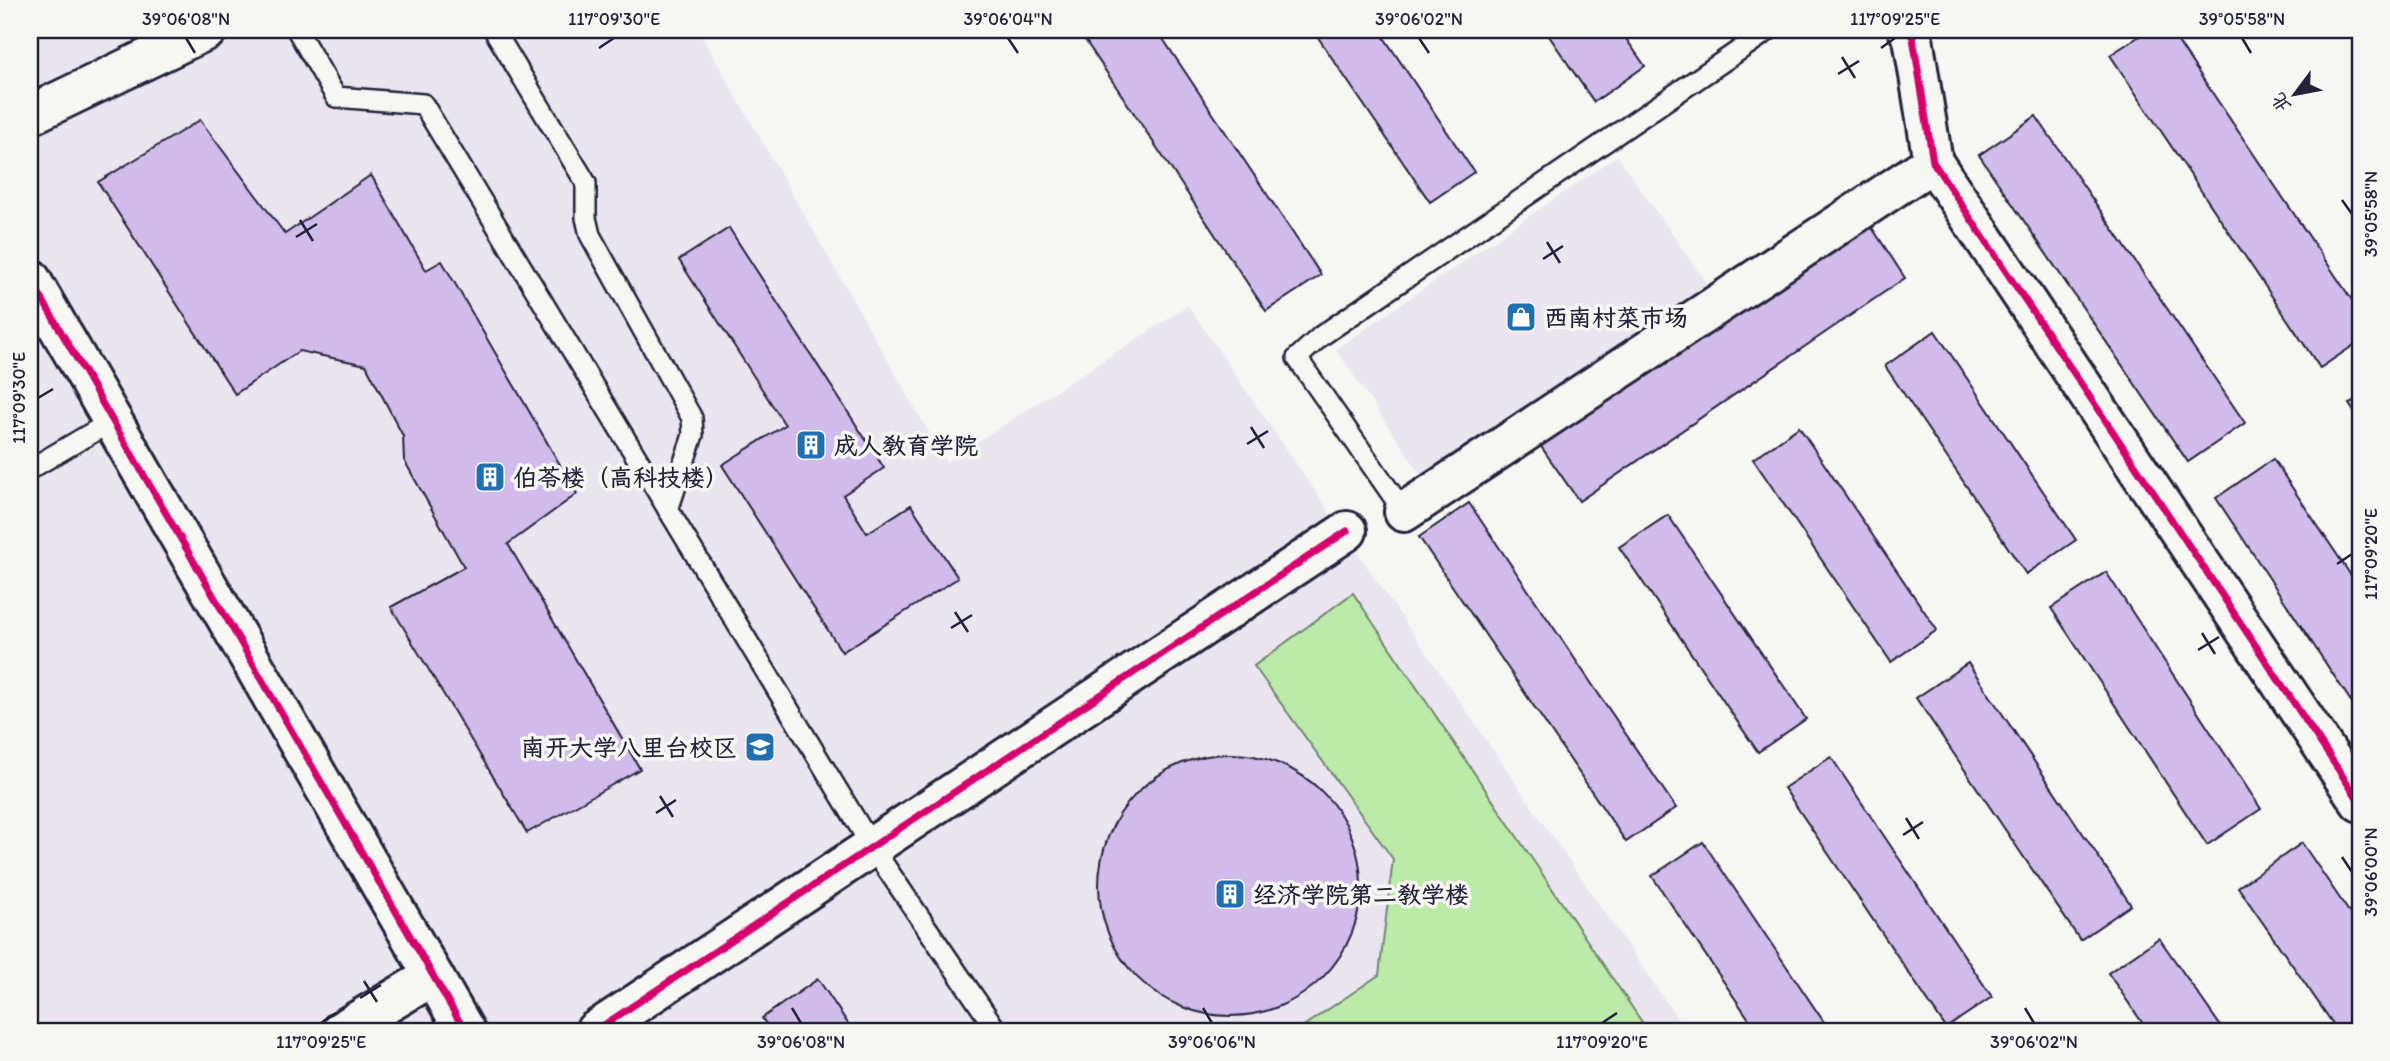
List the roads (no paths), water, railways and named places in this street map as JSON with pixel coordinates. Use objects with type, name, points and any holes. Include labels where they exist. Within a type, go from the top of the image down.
[{"type":"street","points":[[30,116],[207,30]]},
{"type":"street","points":[[1916,33],[1933,162],[2360,802]]},
{"type":"street","points":[[1404,512],[1933,162]]},
{"type":"street","points":[[30,278],[465,1031]]},
{"type":"street","points":[[595,1031],[1347,531]]},
{"type":"street","points":[[341,1031],[433,976]]},
{"type":"lane","points":[[297,30],[336,97],[423,104],[872,847],[997,1031]]},
{"type":"lane","points":[[494,30],[586,183],[586,218],[590,235],[692,418],[693,435],[668,510]]},
{"type":"lane","points":[[1404,512],[1297,358],[1321,336],[1769,30]]},
{"type":"lane","points":[[30,469],[112,421]]},
{"type":"place","name":"西南村菜市场","points":[[1521,317]]},
{"type":"place","name":"成人教育学院","points":[[811,445]]},
{"type":"place","name":"伯苓楼（高科技楼）","points":[[490,477]]},
{"type":"place","name":"南开大学八里台校区","points":[[760,747]]},
{"type":"place","name":"经济学院第二教学楼","points":[[1230,894]]}]
